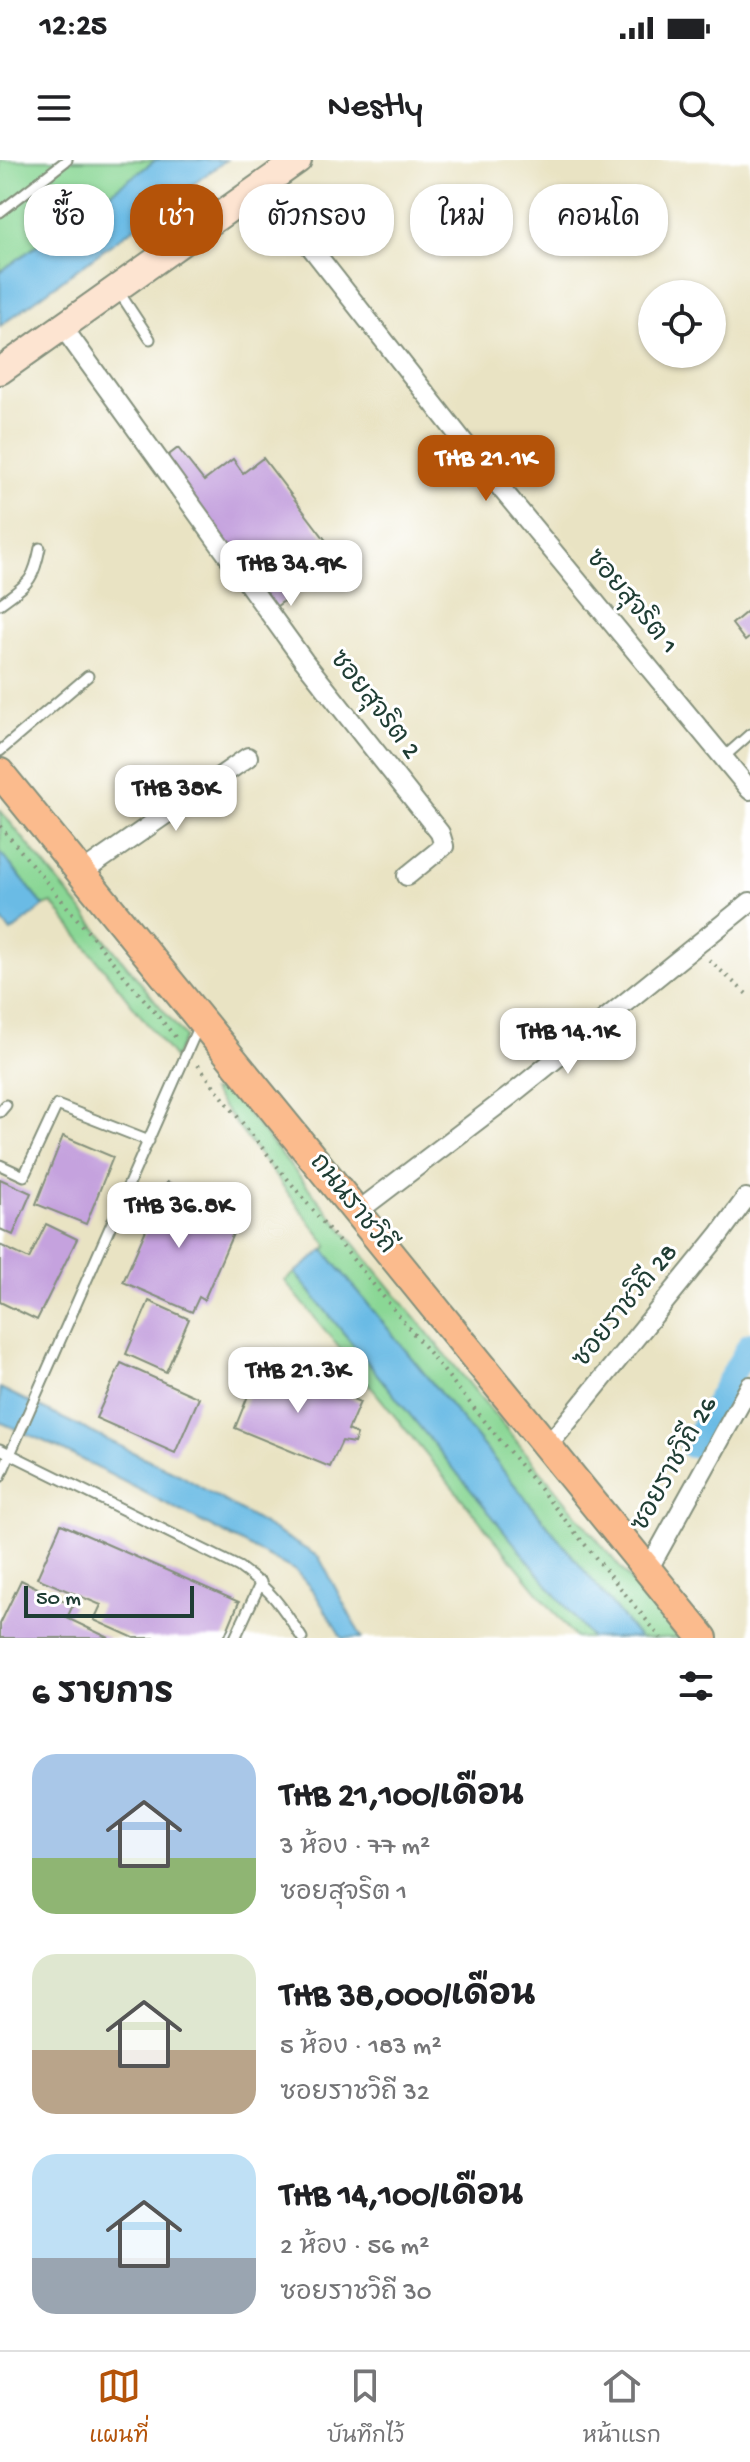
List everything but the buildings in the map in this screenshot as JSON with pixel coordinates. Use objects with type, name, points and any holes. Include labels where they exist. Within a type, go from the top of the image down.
[{"type":"main road","points":[[263,184],[298,160]]},
{"type":"main road","points":[[0,371],[239,201]]},
{"type":"main road","name":"ถนนราชวิถี","points":[[0,773],[703,1638]]},
{"type":"street","name":"ซอยสุจริต 1","points":[[318,256],[481,464],[750,790]]},
{"type":"street","name":"ซอยสุจริต 2","points":[[62,326],[304,661],[440,833],[444,846],[407,876]]},
{"type":"street","points":[[80,874],[248,757]]},
{"type":"street","points":[[357,1212],[511,1095],[750,902]]},
{"type":"street","name":"ซอยราชวิถี 28","points":[[547,1447],[746,1198]]},
{"type":"street","name":"ซอยราชวิถี 26","points":[[648,1570],[750,1386]]},
{"type":"lane","points":[[0,212],[67,160]]},
{"type":"lane","points":[[117,289],[150,339]]},
{"type":"lane","points":[[0,604],[30,581],[35,573],[40,548]]},
{"type":"lane","points":[[0,751],[88,676]]},
{"type":"lane","points":[[724,757],[750,734]]},
{"type":"lane","points":[[0,1477],[37,1399],[200,1022]]},
{"type":"lane","points":[[0,1165],[24,1176],[57,1105],[149,1141]]},
{"type":"lane","points":[[0,1449],[12,1450],[239,1567],[261,1582],[279,1601],[302,1638]]},
{"type":"lane","points":[[235,1638],[261,1582]]},
{"type":"path","points":[[0,826],[165,1026]]},
{"type":"path","points":[[695,948],[750,997]]},
{"type":"path","points":[[218,1089],[247,1129],[661,1638]]},
{"type":"green space","points":[[0,160],[156,160],[114,190],[114,184],[24,184],[24,255],[0,272]]},
{"type":"green space","points":[[0,810],[185,1037],[174,1058],[52,903],[44,906],[0,852]]},
{"type":"green space","points":[[211,1091],[229,1091],[678,1638],[639,1638],[324,1250],[328,1246]]},
{"type":"green space","points":[[295,1273],[591,1638],[575,1638],[285,1281]]},
{"type":"water","points":[[156,160],[226,160],[193,184],[130,184],[130,231],[114,242],[114,190]]},
{"type":"water","points":[[24,255],[95,256],[0,326],[0,272]]},
{"type":"water","points":[[0,852],[44,906],[11,932],[0,918]]},
{"type":"water","points":[[324,1250],[639,1638],[591,1638],[295,1273]]},
{"type":"water","points":[[0,1388],[180,1475],[319,1557],[362,1638],[342,1638],[314,1592],[296,1571],[57,1447],[0,1422]]},
{"type":"waterway","points":[[691,1446],[750,1344]]}]
